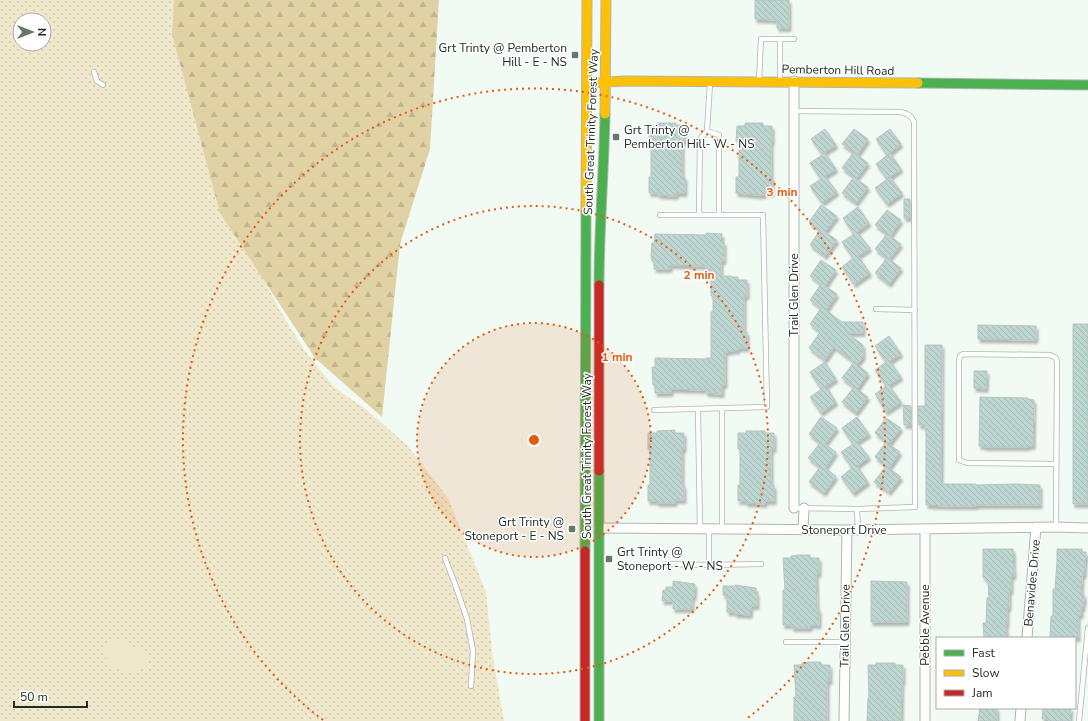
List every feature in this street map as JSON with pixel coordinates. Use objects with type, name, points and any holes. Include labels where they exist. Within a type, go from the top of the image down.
[{"type":"main road","name":"South Great Trinity Forest Way","points":[[585,721],[587,0]]},
{"type":"main road","name":"South Great Trinity Forest Way","points":[[599,721],[599,252],[604,158],[606,0]]},
{"type":"main road","name":"Pemberton Hill Road","points":[[587,83],[794,81],[1088,85]]},
{"type":"street","name":"Trail Glen Drive","points":[[794,81],[794,508]]},
{"type":"street","points":[[803,530],[804,508]]},
{"type":"street","name":"Stoneport Drive","points":[[599,528],[803,530],[1036,527],[1088,528]]},
{"type":"street","name":"Benavides Drive","points":[[1027,637],[1036,527]]},
{"type":"street","name":"Pebble Avenue","points":[[925,529],[925,721]]},
{"type":"street","name":"Trail Glen Drive","points":[[844,721],[847,530]]},
{"type":"street","points":[[1020,721],[1021,709]]},
{"type":"lane","points":[[759,81],[761,39],[794,39]]},
{"type":"lane","points":[[780,39],[780,81]]},
{"type":"lane","points":[[94,72],[97,81],[103,85]]},
{"type":"lane","points":[[698,215],[700,139],[707,131],[710,81]]},
{"type":"lane","points":[[794,111],[900,112],[908,114],[912,117],[914,122],[915,310],[915,507],[857,509],[794,508]]},
{"type":"lane","points":[[707,131],[719,135],[719,215]]},
{"type":"lane","points":[[654,410],[767,407],[764,215],[660,215]]},
{"type":"lane","points":[[876,310],[915,310]]},
{"type":"lane","points":[[1056,464],[967,463],[960,460],[960,356],[963,354],[1050,355],[1056,358],[1056,464],[1056,527]]},
{"type":"lane","points":[[722,408],[722,529]]},
{"type":"lane","points":[[698,409],[705,529],[709,564]]},
{"type":"lane","points":[[857,509],[858,530]]},
{"type":"lane","points":[[445,558],[467,619],[474,651],[471,686]]},
{"type":"lane","points":[[666,564],[761,564]]},
{"type":"lane","points":[[1079,721],[1088,628]]},
{"type":"lane","points":[[786,642],[845,642]]},
{"type":"shaded area","points":[[0,0],[177,0],[223,199],[279,309],[305,351],[333,386],[368,411],[408,446],[448,498],[486,592],[492,652],[504,721],[0,721]]},
{"type":"shaded area","points":[[113,639],[121,640],[129,646],[148,652],[150,657],[146,666],[140,671],[132,673],[123,672],[115,668],[108,662],[104,654],[104,644]]},
{"type":"green space","points":[[174,0],[439,0],[430,149],[400,244],[382,417],[315,358],[220,213],[172,34]]},
{"type":"building","points":[[755,0],[789,0],[789,28],[777,28],[777,20],[755,19]]},
{"type":"building","points":[[657,123],[676,123],[676,125],[685,125],[685,141],[682,141],[682,177],[685,177],[685,193],[676,193],[676,196],[649,193],[649,177],[651,177],[651,141],[649,141],[649,126],[657,126]]},
{"type":"building","points":[[745,123],[763,123],[763,126],[772,126],[772,193],[757,195],[736,193],[736,177],[739,177],[739,141],[736,141],[737,126],[745,126]]},
{"type":"building","points":[[825,129],[836,145],[822,154],[811,139]]},
{"type":"building","points":[[854,129],[868,139],[857,155],[868,163],[856,179],[868,187],[856,203],[842,193],[854,177],[842,168],[853,153],[856,154],[842,144]]},
{"type":"building","points":[[890,129],[901,144],[887,155],[876,139]]},
{"type":"building","points":[[825,153],[836,169],[825,176],[837,192],[822,203],[810,186],[821,179],[810,163]]},
{"type":"building","points":[[890,153],[901,169],[887,179],[876,164]]},
{"type":"building","points":[[890,177],[902,193],[887,204],[875,188]]},
{"type":"building","points":[[904,199],[910,199],[910,218],[904,218]]},
{"type":"building","points":[[821,205],[837,216],[825,232],[837,240],[825,256],[810,245],[820,230],[809,222]]},
{"type":"building","points":[[858,207],[869,223],[857,232],[870,248],[858,256],[870,273],[854,284],[842,267],[853,258],[842,242],[854,234],[843,218]]},
{"type":"building","points":[[887,210],[901,220],[890,236],[875,225]]},
{"type":"building","points":[[706,233],[722,234],[721,242],[724,242],[724,261],[721,261],[721,276],[738,277],[738,280],[747,280],[747,296],[744,296],[744,332],[747,332],[747,348],[738,348],[738,350],[725,352],[725,385],[722,385],[722,394],[706,393],[706,390],[671,389],[671,393],[655,393],[652,367],[655,367],[655,358],[711,358],[711,312],[713,312],[713,296],[711,296],[711,269],[706,269],[706,266],[670,265],[670,269],[654,269],[654,261],[652,261],[651,255],[652,243],[654,243],[655,234],[706,235]]},
{"type":"building","points":[[887,234],[901,244],[889,259],[901,268],[889,284],[875,273],[887,258],[875,249]]},
{"type":"building","points":[[821,260],[836,270],[825,286],[837,294],[826,310],[842,322],[863,322],[863,333],[847,333],[863,345],[863,357],[857,364],[834,347],[825,360],[809,348],[820,332],[810,324],[821,308],[810,300],[821,284],[810,276]]},
{"type":"building","points":[[1073,324],[1088,324],[1088,504],[1073,504]]},
{"type":"building","points":[[978,325],[1036,326],[1036,340],[978,339]]},
{"type":"building","points":[[889,336],[901,354],[890,361],[901,377],[889,385],[901,402],[886,412],[875,394],[886,386],[875,370],[886,362],[875,346]]},
{"type":"building","points":[[925,345],[942,345],[941,484],[1040,485],[1040,505],[926,505],[926,431],[925,425],[919,425],[918,406],[925,406]]},
{"type":"building","points":[[825,362],[836,379],[821,389],[810,372]]},
{"type":"building","points":[[854,362],[868,373],[857,389],[868,397],[856,413],[842,402],[854,387],[842,378]]},
{"type":"building","points":[[974,371],[987,371],[986,389],[974,388]]},
{"type":"building","points":[[826,386],[836,402],[821,413],[810,397]]},
{"type":"building","points":[[980,397],[1028,398],[1034,400],[1033,446],[979,446]]},
{"type":"building","points":[[903,405],[911,406],[911,425],[904,425]]},
{"type":"building","points":[[821,417],[837,428],[825,444],[836,452],[825,468],[836,476],[824,493],[809,482],[820,467],[808,458],[820,443],[809,434]]},
{"type":"building","points":[[857,417],[869,434],[857,442],[869,457],[857,466],[868,482],[853,493],[841,477],[852,468],[841,452],[853,444],[842,428]]},
{"type":"building","points":[[886,418],[901,428],[889,444],[875,433]]},
{"type":"building","points":[[675,430],[675,433],[684,433],[684,449],[682,449],[682,485],[684,485],[684,500],[675,500],[675,503],[657,503],[657,501],[648,501],[648,485],[650,485],[650,449],[648,449],[648,433]]},
{"type":"building","points":[[746,431],[765,431],[765,433],[774,433],[774,449],[771,449],[771,485],[774,485],[774,501],[765,501],[765,504],[738,501],[738,485],[740,485],[740,449],[738,449],[738,433],[746,433]]},
{"type":"building","points":[[886,442],[900,452],[889,468],[901,477],[889,492],[874,482],[886,466],[875,457]]},
{"type":"building","points":[[983,549],[1013,549],[1014,576],[1011,576],[1011,591],[1009,591],[1006,637],[984,637],[983,623],[986,623],[987,598],[989,598],[988,581],[986,581],[986,578],[983,578]]},
{"type":"building","points":[[1057,549],[1082,549],[1082,552],[1086,552],[1084,575],[1082,575],[1081,594],[1084,594],[1084,602],[1083,608],[1081,608],[1081,615],[1078,615],[1078,638],[1050,637],[1051,616],[1053,616],[1053,589],[1055,589]]},
{"type":"building","points":[[810,555],[810,558],[819,558],[819,574],[816,574],[819,625],[810,625],[810,628],[792,628],[792,625],[783,625],[783,590],[785,590],[783,558],[791,558],[791,556]]},
{"type":"building","points":[[673,581],[695,584],[694,597],[692,597],[692,609],[673,609],[673,601],[662,601],[663,590],[666,590],[666,587],[673,587]]},
{"type":"building","points":[[871,581],[907,582],[907,622],[871,622]]},
{"type":"building","points":[[735,585],[756,588],[757,606],[751,606],[750,615],[727,612],[727,596],[723,595],[723,586]]},
{"type":"building","points":[[821,662],[821,665],[830,665],[830,681],[827,681],[827,721],[794,721],[794,697],[796,697],[794,665],[802,665],[802,663]]},
{"type":"building","points":[[876,663],[895,663],[895,665],[903,665],[901,721],[867,721],[869,698],[868,665],[876,665]]},
{"type":"building","points":[[980,709],[997,709],[997,721],[978,721]]},
{"type":"building","points":[[1043,709],[1071,709],[1070,721],[1049,721],[1049,719],[1042,719]]},
{"type":"traffic: fast","points":[[918,83],[1088,85]]},
{"type":"traffic: fast","points":[[599,285],[605,114]]},
{"type":"traffic: fast","points":[[585,551],[586,211]]},
{"type":"traffic: fast","points":[[599,471],[599,721]]},
{"type":"traffic: slow","points":[[586,211],[587,0]]},
{"type":"traffic: slow","points":[[605,114],[606,0]]},
{"type":"traffic: slow","points":[[587,83],[625,81],[918,83]]},
{"type":"traffic: jam","points":[[599,285],[599,471]]},
{"type":"traffic: jam","points":[[585,551],[585,721]]},
{"type":"place","name":"Grt Trinty @ Pemberton Hill - E - NS","points":[[575,55]]},
{"type":"place","name":"Grt Trinty @ Pemberton Hill- W - NS","points":[[616,137]]},
{"type":"place","name":"Grt Trinty @ Stoneport - E - NS","points":[[572,529]]},
{"type":"place","name":"Grt Trinty @ Stoneport - W - NS","points":[[609,559]]}]
